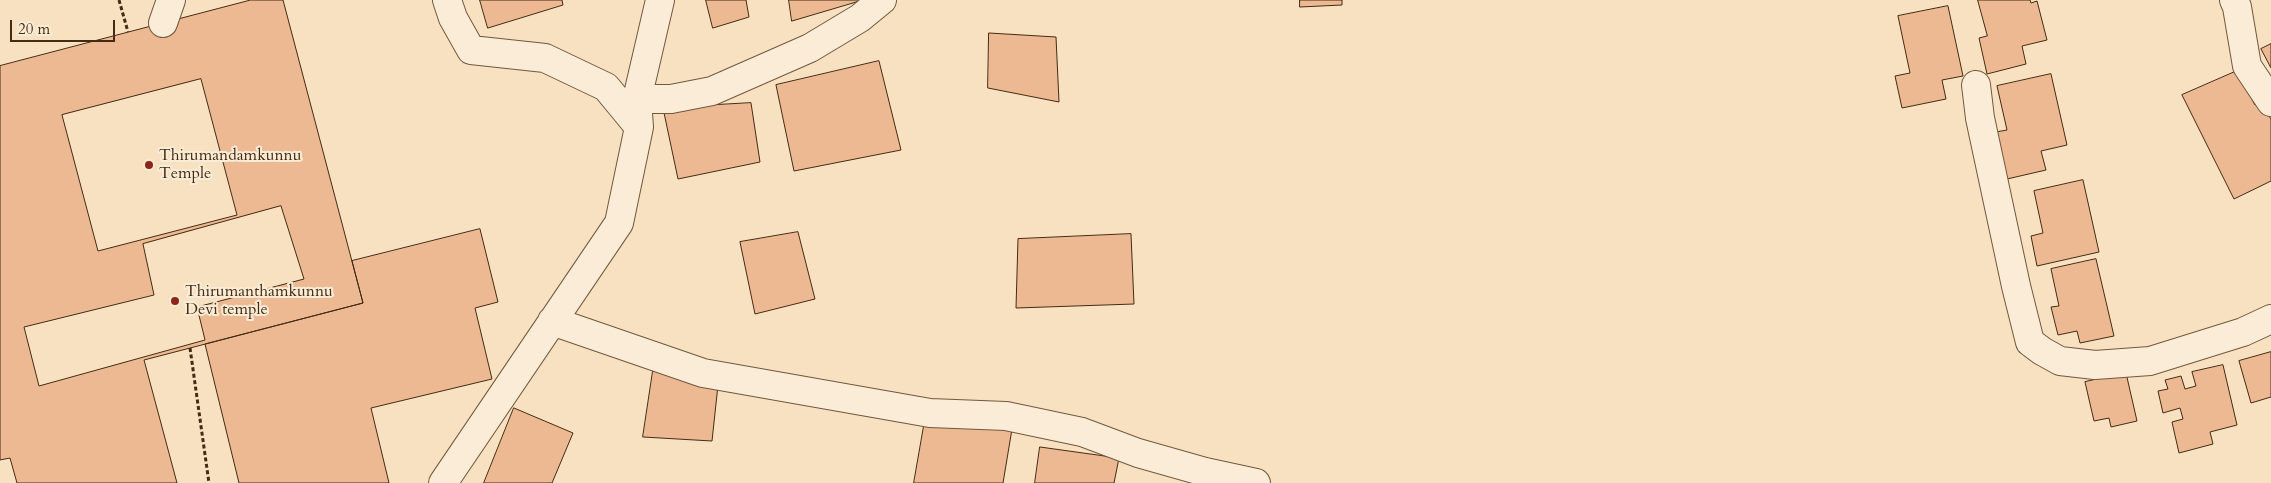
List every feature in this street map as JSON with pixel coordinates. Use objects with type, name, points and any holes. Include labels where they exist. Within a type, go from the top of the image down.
[{"type":"street","points":[[447,0],[452,18],[471,50],[545,58],[606,87],[639,127]]},
{"type":"street","points":[[443,483],[619,223],[639,127],[638,99],[660,0]]},
{"type":"street","points":[[638,99],[671,99],[712,91],[810,48],[860,18],[882,0]]},
{"type":"street","points":[[2234,0],[2239,14],[2247,66],[2271,102]]},
{"type":"street","points":[[1976,85],[1982,127],[2030,342],[2060,361],[2095,365],[2150,362],[2242,332],[2271,319]]},
{"type":"street","points":[[552,321],[703,373],[930,412],[1015,418],[1082,432],[1138,453],[1205,472],[1256,483]]},
{"type":"path","points":[[119,0],[128,32]]},
{"type":"path","points":[[190,348],[209,483]]},
{"type":"building","name":"Thirumandamkunnu Temple","points":[[251,0],[283,0],[363,303],[144,360],[177,483],[17,483],[10,458],[0,460],[0,66]]},
{"type":"building","points":[[480,0],[562,0],[563,5],[488,28]]},
{"type":"building","points":[[706,0],[746,0],[749,17],[713,28]]},
{"type":"building","points":[[789,0],[863,0],[792,21]]},
{"type":"building","points":[[1300,0],[1342,0],[1342,5],[1300,7]]},
{"type":"building","points":[[1978,0],[2030,0],[2031,3],[2037,1],[2047,40],[2022,46],[2026,64],[1987,74],[1979,38],[1987,36]]},
{"type":"building","points":[[1948,6],[1963,76],[1942,80],[1946,99],[1902,108],[1895,76],[1910,73],[1898,16]]},
{"type":"building","points":[[989,33],[1056,37],[1059,102],[988,88]]},
{"type":"building","points":[[2271,44],[2271,68],[2261,49]]},
{"type":"building","points":[[879,61],[901,150],[794,171],[776,85]]},
{"type":"building","points":[[2237,71],[2255,105],[2260,102],[2271,119],[2271,181],[2234,199],[2182,95]]},
{"type":"building","points":[[2051,74],[2067,145],[2041,151],[2046,170],[2007,179],[1996,132],[2007,130],[1997,86]]},
{"type":"building","name":"Thirumandamkunnu Temple","points":[[201,79],[237,215],[98,251],[62,115]]},
{"type":"building","points":[[751,103],[760,162],[678,179],[663,108]]},
{"type":"building","points":[[2083,180],[2099,252],[2037,266],[2031,236],[2043,233],[2034,191]]},
{"type":"building","name":"Thirumanthamkunnu Devi temple","points":[[281,206],[304,279],[197,307],[205,340],[39,386],[24,327],[154,295],[143,244]]},
{"type":"building","points":[[480,229],[498,302],[475,308],[492,379],[371,408],[389,483],[239,483],[205,344],[363,303],[352,261]]},
{"type":"building","points":[[798,232],[815,299],[755,314],[740,242]]},
{"type":"building","points":[[1131,234],[1134,304],[1016,308],[1018,239]]},
{"type":"building","points":[[2096,259],[2114,336],[2080,343],[2077,331],[2058,335],[2051,307],[2059,306],[2051,269]]},
{"type":"building","points":[[2271,352],[2271,397],[2251,403],[2239,361]]},
{"type":"building","points":[[2223,365],[2237,425],[2210,432],[2213,444],[2179,453],[2172,422],[2183,419],[2180,408],[2163,413],[2158,391],[2168,389],[2165,380],[2181,376],[2185,389],[2196,386],[2192,372]]},
{"type":"building","points":[[653,371],[718,385],[712,441],[643,437]]},
{"type":"building","points":[[2126,373],[2137,421],[2111,427],[2109,418],[2094,421],[2085,382]]},
{"type":"building","points":[[514,408],[573,433],[552,483],[484,483]]},
{"type":"building","points":[[925,420],[1012,429],[1003,483],[914,483]]},
{"type":"building","points":[[1040,447],[1119,458],[1114,483],[1035,483]]},
{"type":"place","name":"Thirumandamkunnu Temple","points":[[149,165]]},
{"type":"place","name":"Thirumanthamkunnu Devi temple","points":[[175,301]]}]
